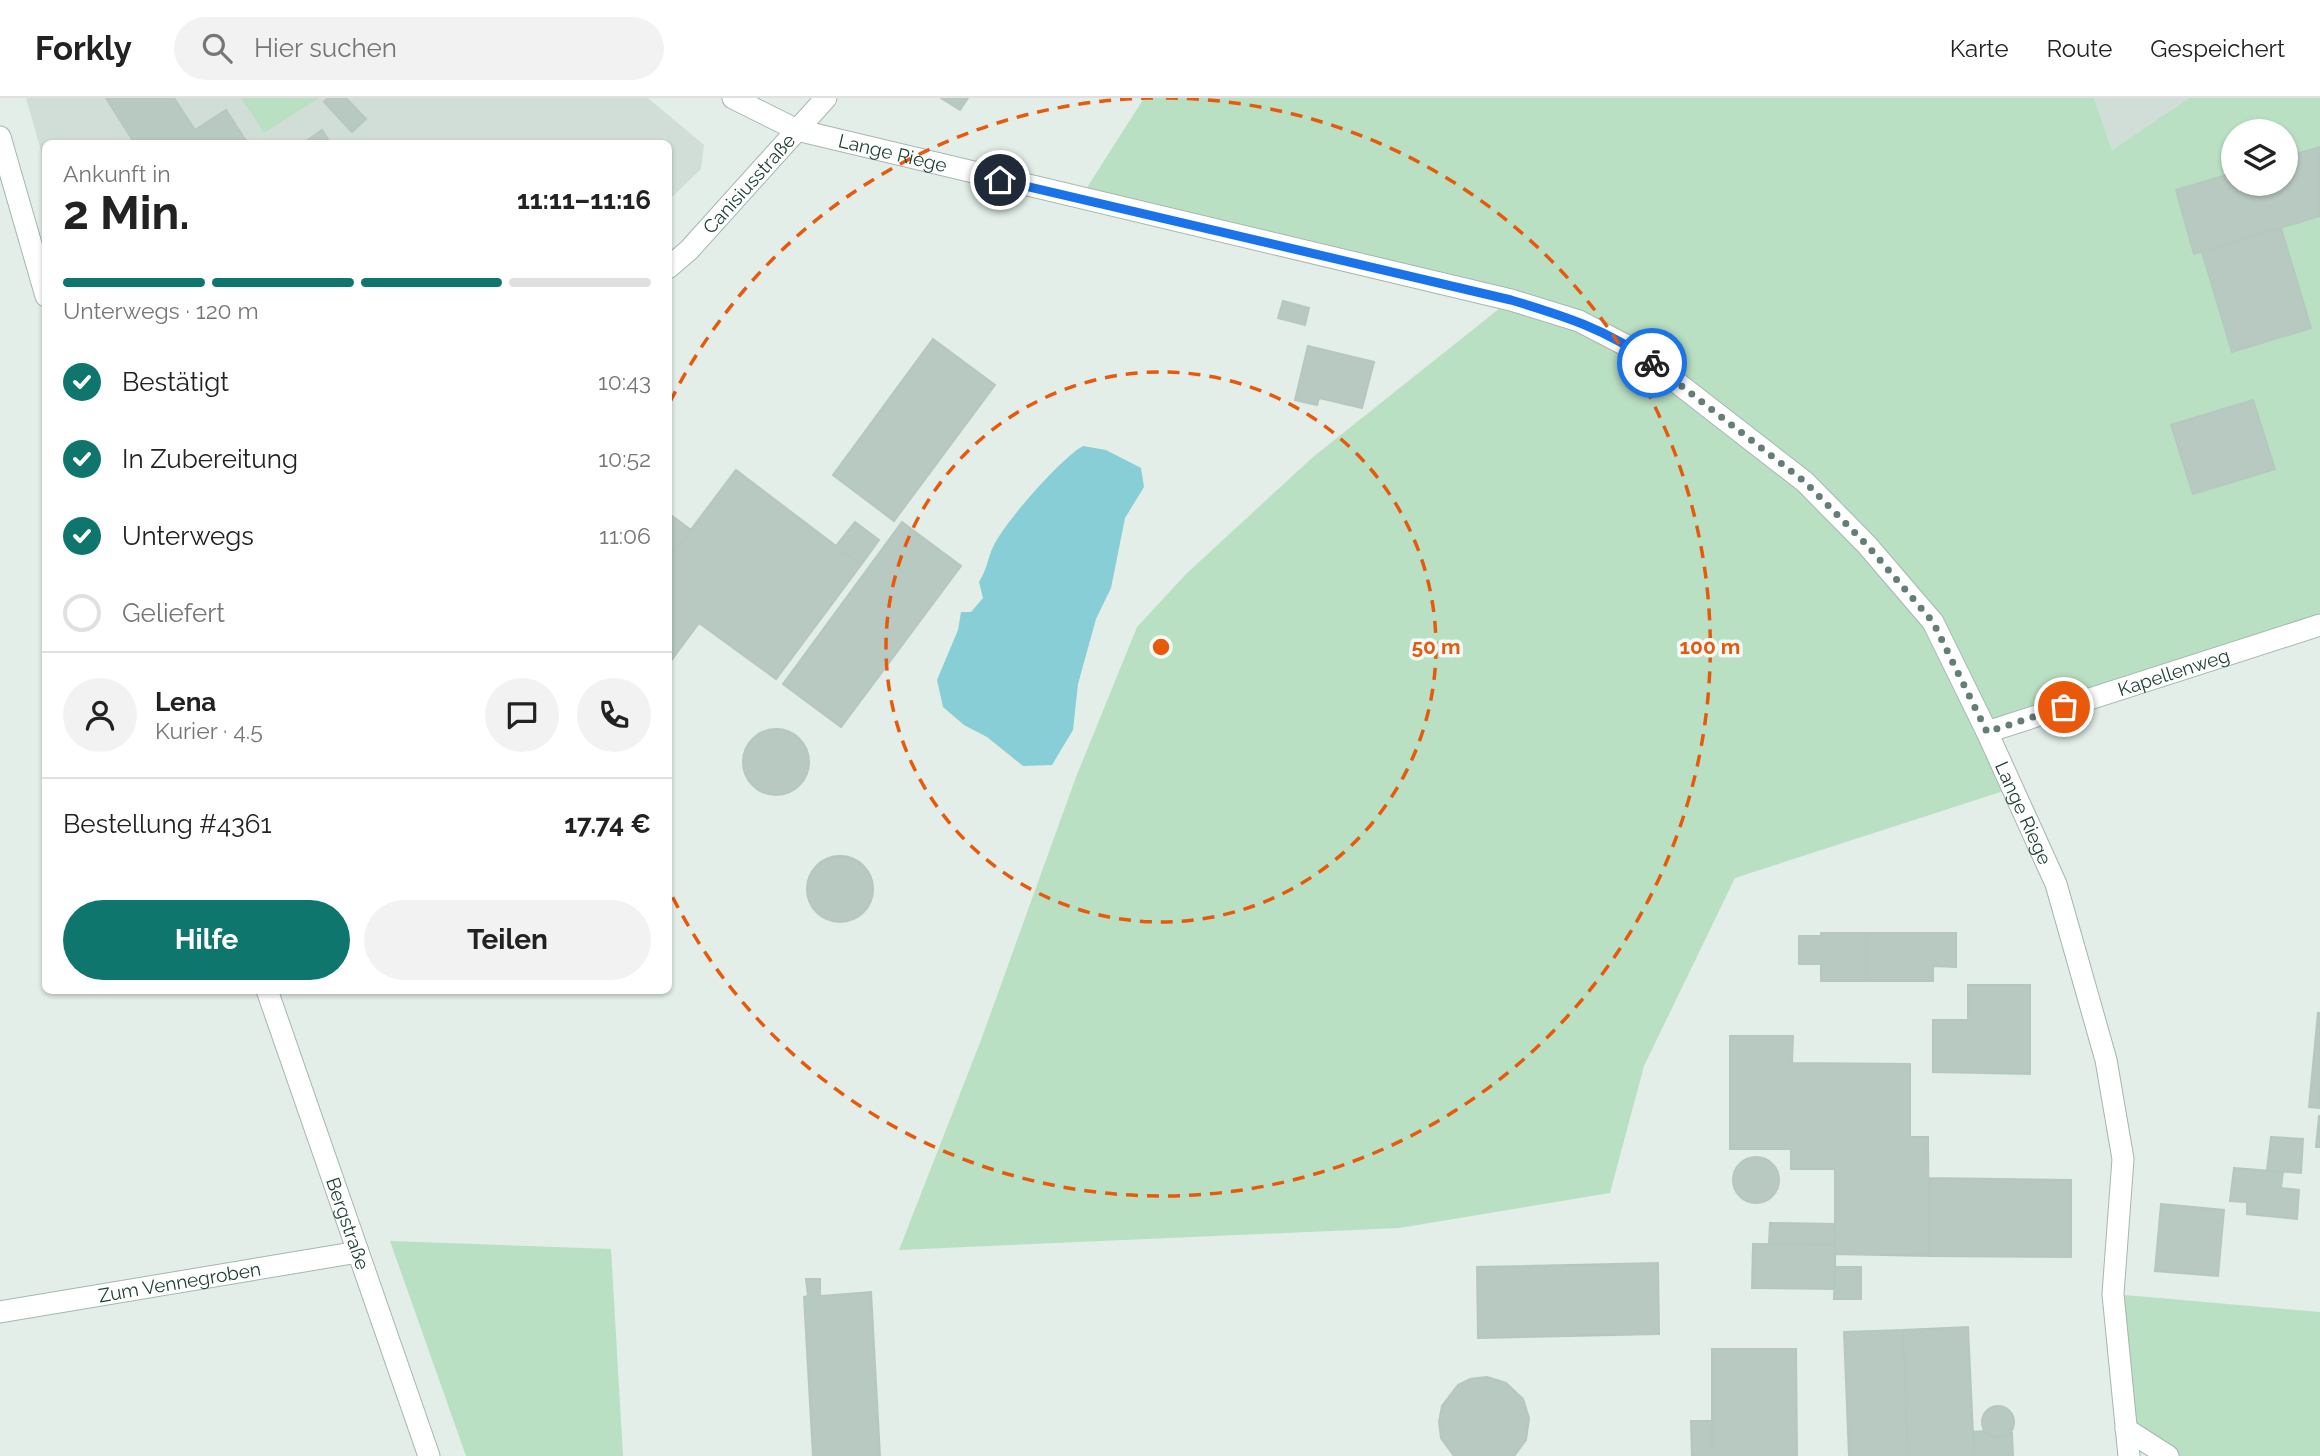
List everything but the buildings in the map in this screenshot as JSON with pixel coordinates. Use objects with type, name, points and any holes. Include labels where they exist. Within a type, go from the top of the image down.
[{"type":"street","name":"Lange Riege","points":[[733,98],[797,130],[1511,300],[1580,321],[1635,349],[1805,482],[1867,545],[1933,622],[1987,732],[2056,884],[2106,1060],[2123,1159],[2113,1294],[2129,1456]]},
{"type":"street","name":"Canisiusstraße","points":[[672,265],[689,250],[826,98]]},
{"type":"street","points":[[0,137],[42,282]]},
{"type":"street","name":"Kapellenweg","points":[[1987,732],[2320,625]]},
{"type":"street","name":"Bergstraße","points":[[268,994],[429,1456]]},
{"type":"street","name":"Zum Vennegroben","points":[[0,1312],[358,1252]]},
{"type":"street","points":[[2126,1429],[2168,1456]]},
{"type":"shaded area","points":[[26,98],[648,98],[704,145],[701,169],[672,197],[672,140],[42,140],[42,154]]},
{"type":"shaded area","points":[[2094,98],[2189,98],[2112,150]]},
{"type":"green space","points":[[241,98],[319,98],[264,133]]},
{"type":"green space","points":[[1144,98],[2094,98],[2112,150],[2189,98],[2320,98],[2320,625],[1988,732],[2013,788],[1735,878],[1644,1066],[1610,1193],[1399,1228],[899,1250],[981,1040],[1076,777],[1137,627],[1186,574],[1313,457],[1510,300],[1081,197]]},
{"type":"green space","points":[[390,1241],[611,1249],[623,1456],[466,1456]]},
{"type":"green space","points":[[2113,1294],[2320,1312],[2320,1456],[2168,1456],[2126,1429]]},
{"type":"water","points":[[1083,446],[1106,450],[1141,468],[1144,487],[1125,518],[1111,588],[1096,619],[1078,684],[1073,730],[1052,765],[1023,766],[943,707],[937,680],[958,630],[961,612],[971,612],[983,598],[979,582],[999,537],[1047,477]]},
{"type":"way so far","points":[[1652,363],[1805,482],[1867,545],[1933,622],[1987,732],[2064,707]]},
{"type":"route","points":[[1000,180],[1511,300],[1580,321],[1635,349],[1652,363]]}]
